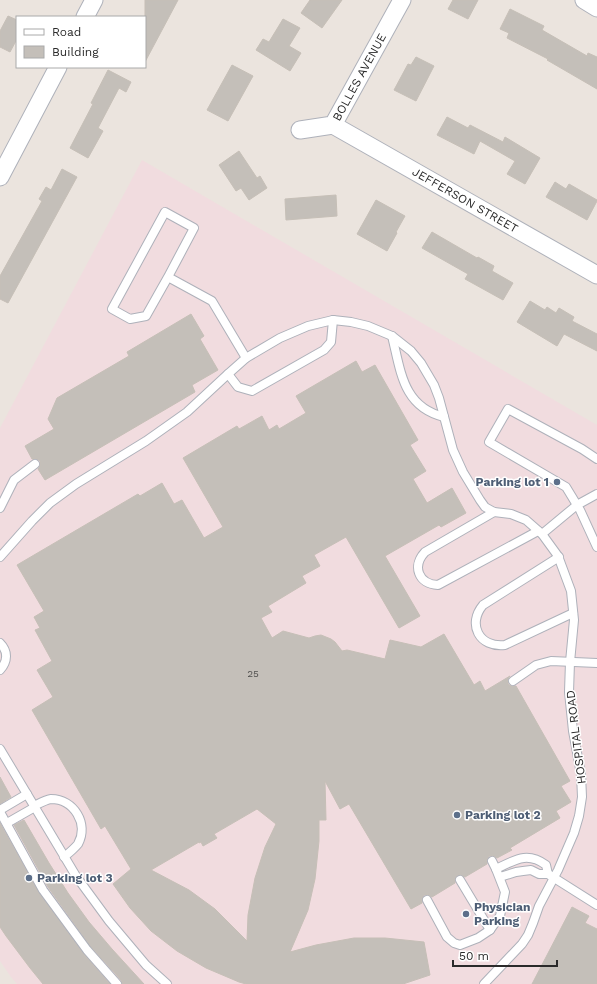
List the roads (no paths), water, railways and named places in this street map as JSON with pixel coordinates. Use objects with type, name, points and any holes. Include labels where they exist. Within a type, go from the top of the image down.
[{"type":"street","points":[[86,16],[94,0]]},
{"type":"street","name":"BOLLES AVENUE","points":[[300,130],[333,125],[402,0]]},
{"type":"street","points":[[584,0],[597,8]]},
{"type":"street","points":[[0,177],[57,68]]},
{"type":"street","name":"JEFFERSON STREET","points":[[333,125],[597,276]]},
{"type":"lane","points":[[165,212],[194,228],[168,277],[146,316],[130,319],[112,309],[165,212]]},
{"type":"lane","points":[[168,277],[212,301],[246,358]]},
{"type":"lane","points":[[228,374],[238,388],[252,391],[324,350],[331,342],[333,320]]},
{"type":"lane","points":[[1,552],[50,503],[76,484],[146,441],[187,412],[246,358],[280,338],[308,326],[333,320],[368,326],[392,336],[411,351],[421,363],[434,385],[453,450],[463,472],[485,507],[494,512]]},
{"type":"lane","points":[[392,336],[403,379],[414,400],[427,411],[444,417]]},
{"type":"lane","points":[[597,460],[582,449],[508,409],[489,442],[566,488],[577,506],[597,547]]},
{"type":"lane","points":[[0,508],[14,480],[36,464]]},
{"type":"lane","points":[[494,512],[425,552],[418,562],[419,574],[423,579],[427,583],[438,585],[540,533],[577,506],[597,494]]},
{"type":"lane","name":"HOSPITAL ROAD","points":[[484,984],[525,939],[533,923],[551,876],[574,833],[582,797],[581,774],[573,731],[569,692],[574,620],[571,591],[559,557],[540,533],[526,520],[511,514],[494,512]]},
{"type":"lane","points":[[559,557],[483,605],[476,616],[476,628],[478,634],[488,643],[494,645],[504,645],[573,613]]},
{"type":"lane","points":[[0,643],[5,649],[6,661],[0,670]]},
{"type":"lane","points":[[513,681],[536,665],[551,661],[597,663]]},
{"type":"lane","points":[[0,749],[76,876],[109,921],[146,965],[166,984]]},
{"type":"lane","points":[[27,794],[0,811],[43,890],[87,950],[117,984]]},
{"type":"lane","points":[[6,823],[46,800],[53,799],[66,802],[76,811],[82,824],[81,837],[78,843],[75,848],[64,857]]},
{"type":"lane","points":[[496,869],[526,857],[539,860],[546,865],[551,876]]},
{"type":"lane","points":[[427,900],[447,937],[454,944],[460,945],[478,938],[490,930],[500,916],[505,892],[492,861]]},
{"type":"lane","points":[[500,877],[516,872],[531,870],[539,874],[551,876],[597,905]]},
{"type":"lane","points":[[460,880],[490,930]]},
{"type":"place","name":"Parking lot 1","points":[[557,482]]},
{"type":"place","name":"Parking lot 2","points":[[457,815]]},
{"type":"place","name":"Parking lot 3","points":[[29,878]]},
{"type":"place","name":"Physician Parking","points":[[466,914]]}]
